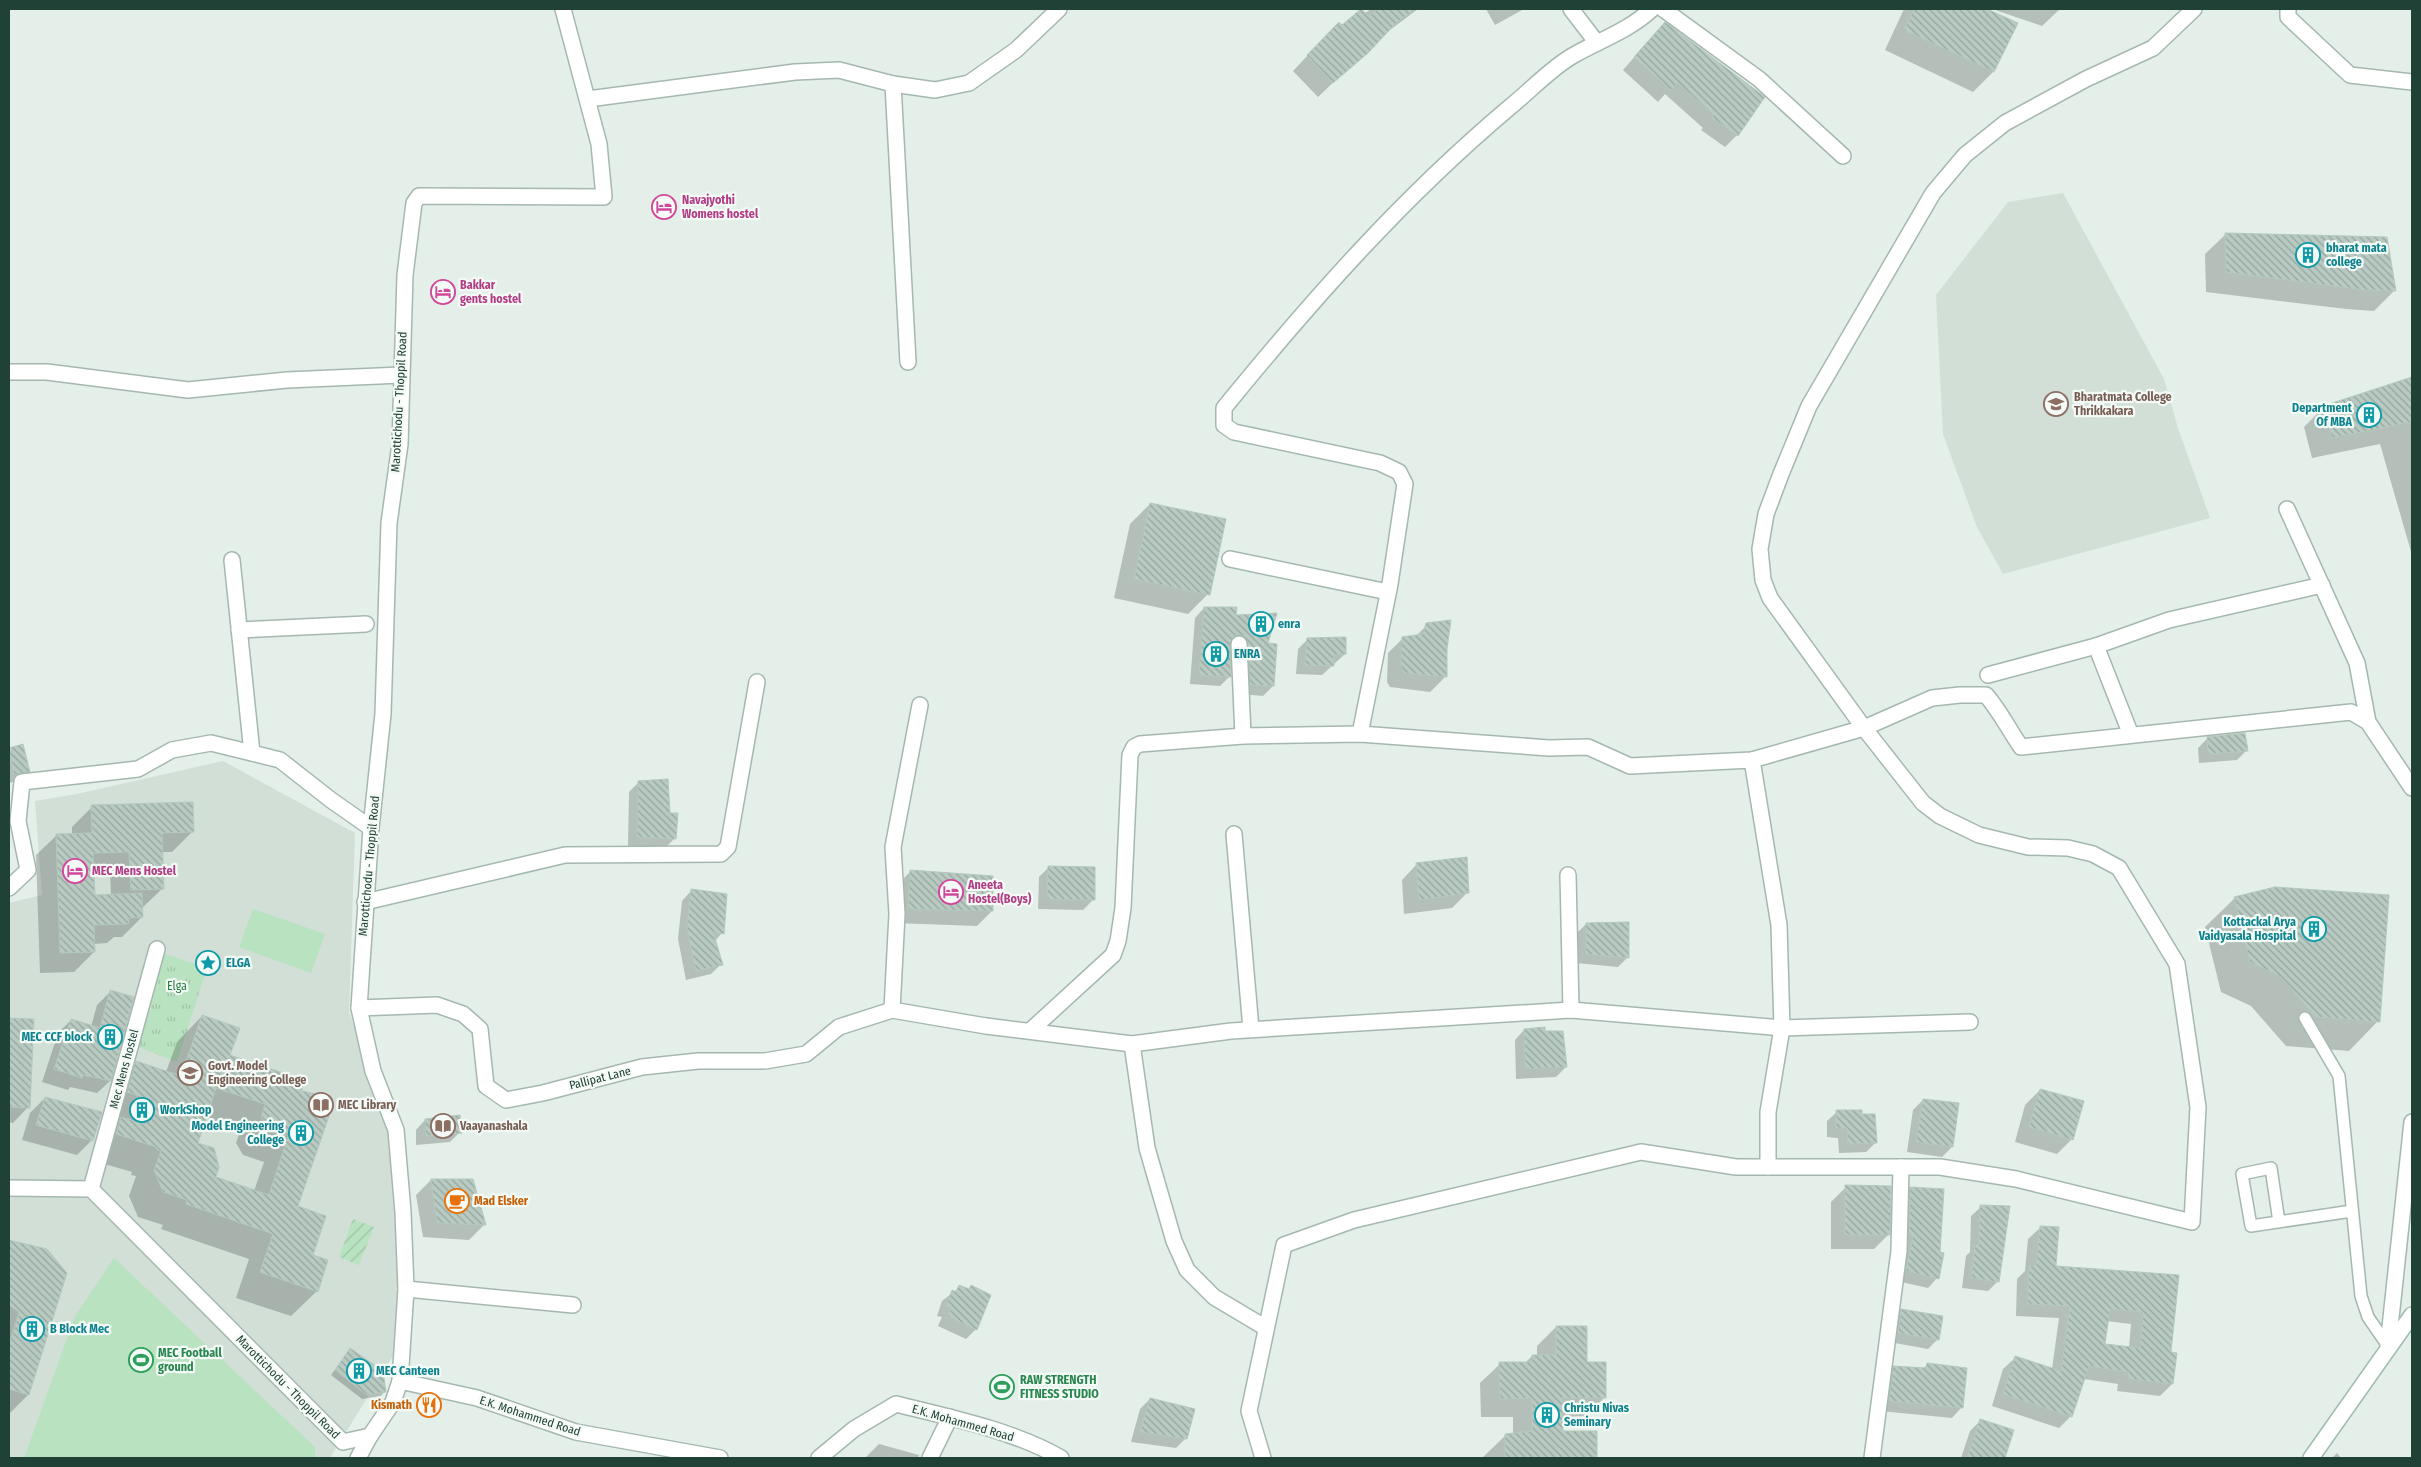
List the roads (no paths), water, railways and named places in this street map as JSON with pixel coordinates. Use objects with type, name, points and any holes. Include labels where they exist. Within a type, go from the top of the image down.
[{"type":"street","name":"Marottichodu - Thoppil Road","points":[[91,1189],[343,1442],[370,1436],[393,1402],[400,1381],[406,1289],[403,1212],[396,1130],[373,1071],[359,1008],[371,828],[383,714],[389,523],[400,444],[405,275],[414,203],[419,196],[604,196],[599,144],[563,9]]},
{"type":"street","points":[[588,99],[796,72],[839,70],[893,84],[935,90],[969,84],[1016,50],[1059,9]]},
{"type":"street","points":[[1571,9],[1597,43]]},
{"type":"street","points":[[1360,734],[1388,592],[1405,484],[1399,472],[1380,463],[1234,432],[1224,425],[1224,408],[1294,322],[1414,194],[1472,140],[1572,56],[1636,24],[1652,9]]},
{"type":"street","points":[[1663,9],[1759,79],[1843,156]]},
{"type":"street","points":[[1263,1458],[1249,1411],[1284,1245],[1354,1220],[1641,1152],[1736,1167],[1940,1167],[2016,1179],[2192,1222],[2198,1107],[2177,964],[2120,868],[2093,854],[2068,848],[2028,847],[1978,835],[1940,816],[1923,803],[1864,728],[1770,598],[1763,580],[1760,549],[1766,514],[1809,406],[1933,193],[1965,155],[2004,123],[2036,105],[2153,48],[2194,9]]},
{"type":"street","points":[[2288,9],[2288,17],[2350,75],[2412,82]]},
{"type":"street","points":[[893,84],[908,362]]},
{"type":"street","points":[[9,372],[47,372],[188,390],[286,380],[401,375]]},
{"type":"street","points":[[2287,509],[2357,663],[2368,722],[2412,788]]},
{"type":"street","points":[[1230,558],[1388,592]]},
{"type":"street","points":[[232,560],[252,753]]},
{"type":"street","points":[[1988,675],[2096,646],[2169,620],[2322,585]]},
{"type":"street","points":[[239,630],[366,624]]},
{"type":"street","points":[[1239,644],[1243,736]]},
{"type":"street","points":[[2096,646],[2130,734]]},
{"type":"street","points":[[366,902],[565,855],[721,854],[728,847],[758,682]]},
{"type":"street","points":[[1030,1031],[1113,955],[1118,941],[1123,908],[1130,756],[1134,747],[1140,744],[1243,736],[1360,734],[1549,748],[1588,747],[1630,766],[1752,760],[1864,728],[1932,698],[1960,695],[1986,695],[1997,708],[2021,747],[2351,712],[2368,722]]},
{"type":"street","points":[[920,705],[893,847],[897,914],[892,1010],[1132,1044],[1251,1029],[1571,1010],[1782,1028],[1970,1022]]},
{"type":"street","points":[[9,888],[28,870],[18,821],[22,782],[138,769],[172,750],[211,743],[280,760],[331,800],[371,828]]},
{"type":"street","points":[[1752,760],[1779,925],[1782,1028],[1768,1112],[1768,1167]]},
{"type":"street","points":[[1234,834],[1251,1029]]},
{"type":"street","points":[[1568,875],[1571,1010]]},
{"type":"street","name":"Mec Mens hostel","points":[[91,1189],[157,950]]},
{"type":"street","name":"Pallipat Lane","points":[[359,1008],[437,1006],[463,1014],[480,1029],[486,1086],[506,1100],[543,1093],[642,1067],[698,1061],[765,1061],[806,1054],[839,1027],[892,1010]]},
{"type":"street","points":[[1132,1044],[1146,1148],[1174,1241],[1187,1270],[1214,1297],[1266,1328]]},
{"type":"street","points":[[2388,1346],[2412,1122]]},
{"type":"street","points":[[1872,1458],[1899,1251],[1901,1167]]},
{"type":"street","points":[[9,1188],[91,1189]]},
{"type":"street","points":[[406,1289],[573,1305]]},
{"type":"street","points":[[2311,1458],[2388,1346],[2412,1315]]},
{"type":"street","name":"E.K. Mohammed Road","points":[[400,1381],[477,1398],[576,1432],[720,1458]]},
{"type":"street","name":"E.K. Mohammed Road","points":[[819,1458],[854,1430],[896,1404],[950,1417],[1061,1458]]},
{"type":"street","points":[[930,1458],[950,1417]]},
{"type":"street","points":[[358,1458],[370,1436]]},
{"type":"lane","points":[[2305,1018],[2339,1076],[2361,1296],[2368,1317],[2388,1346]]},
{"type":"lane","points":[[2279,1222],[2272,1168],[2242,1174],[2251,1226],[2279,1222],[2352,1211]]},
{"type":"place","name":"Navajyothi Womens hostel","points":[[664,207]]},
{"type":"place","name":"bharat mata college","points":[[2308,255]]},
{"type":"place","name":"Bakkar gents hostel","points":[[443,292]]},
{"type":"place","name":"Bharatmata College Thrikkakara","points":[[2056,404]]},
{"type":"place","name":"Department Of MBA","points":[[2369,415]]},
{"type":"place","name":"enra","points":[[1261,624]]},
{"type":"place","name":"ENRA","points":[[1216,654]]},
{"type":"place","name":"MEC Mens Hostel","points":[[75,871]]},
{"type":"place","name":"Aneeta Hostel(Boys)","points":[[951,892]]},
{"type":"place","name":"Kottackal Arya Vaidyasala Hospital","points":[[2314,929]]},
{"type":"place","name":"ELGA","points":[[208,963]]},
{"type":"place","name":"MEC CCF block","points":[[110,1037]]},
{"type":"place","name":"Govt. Model Engineering College","points":[[190,1073]]},
{"type":"place","name":"MEC Library","points":[[321,1105]]},
{"type":"place","name":"WorkShop","points":[[142,1110]]},
{"type":"place","name":"Vaayanashala","points":[[443,1126]]},
{"type":"place","name":"Model Engineering College","points":[[301,1133]]},
{"type":"place","name":"Mad Elsker","points":[[457,1201]]},
{"type":"place","name":"B Block Mec","points":[[32,1329]]},
{"type":"place","name":"MEC Football ground","points":[[141,1360]]},
{"type":"place","name":"MEC Canteen","points":[[359,1371]]},
{"type":"place","name":"RAW STRENGTH FITNESS STUDIO","points":[[1002,1387]]},
{"type":"place","name":"Kismath","points":[[429,1405]]},
{"type":"place","name":"Christu Nivas Seminary","points":[[1547,1415]]},
{"type":"park label","name":"Elga","points":[[177,986]]}]
